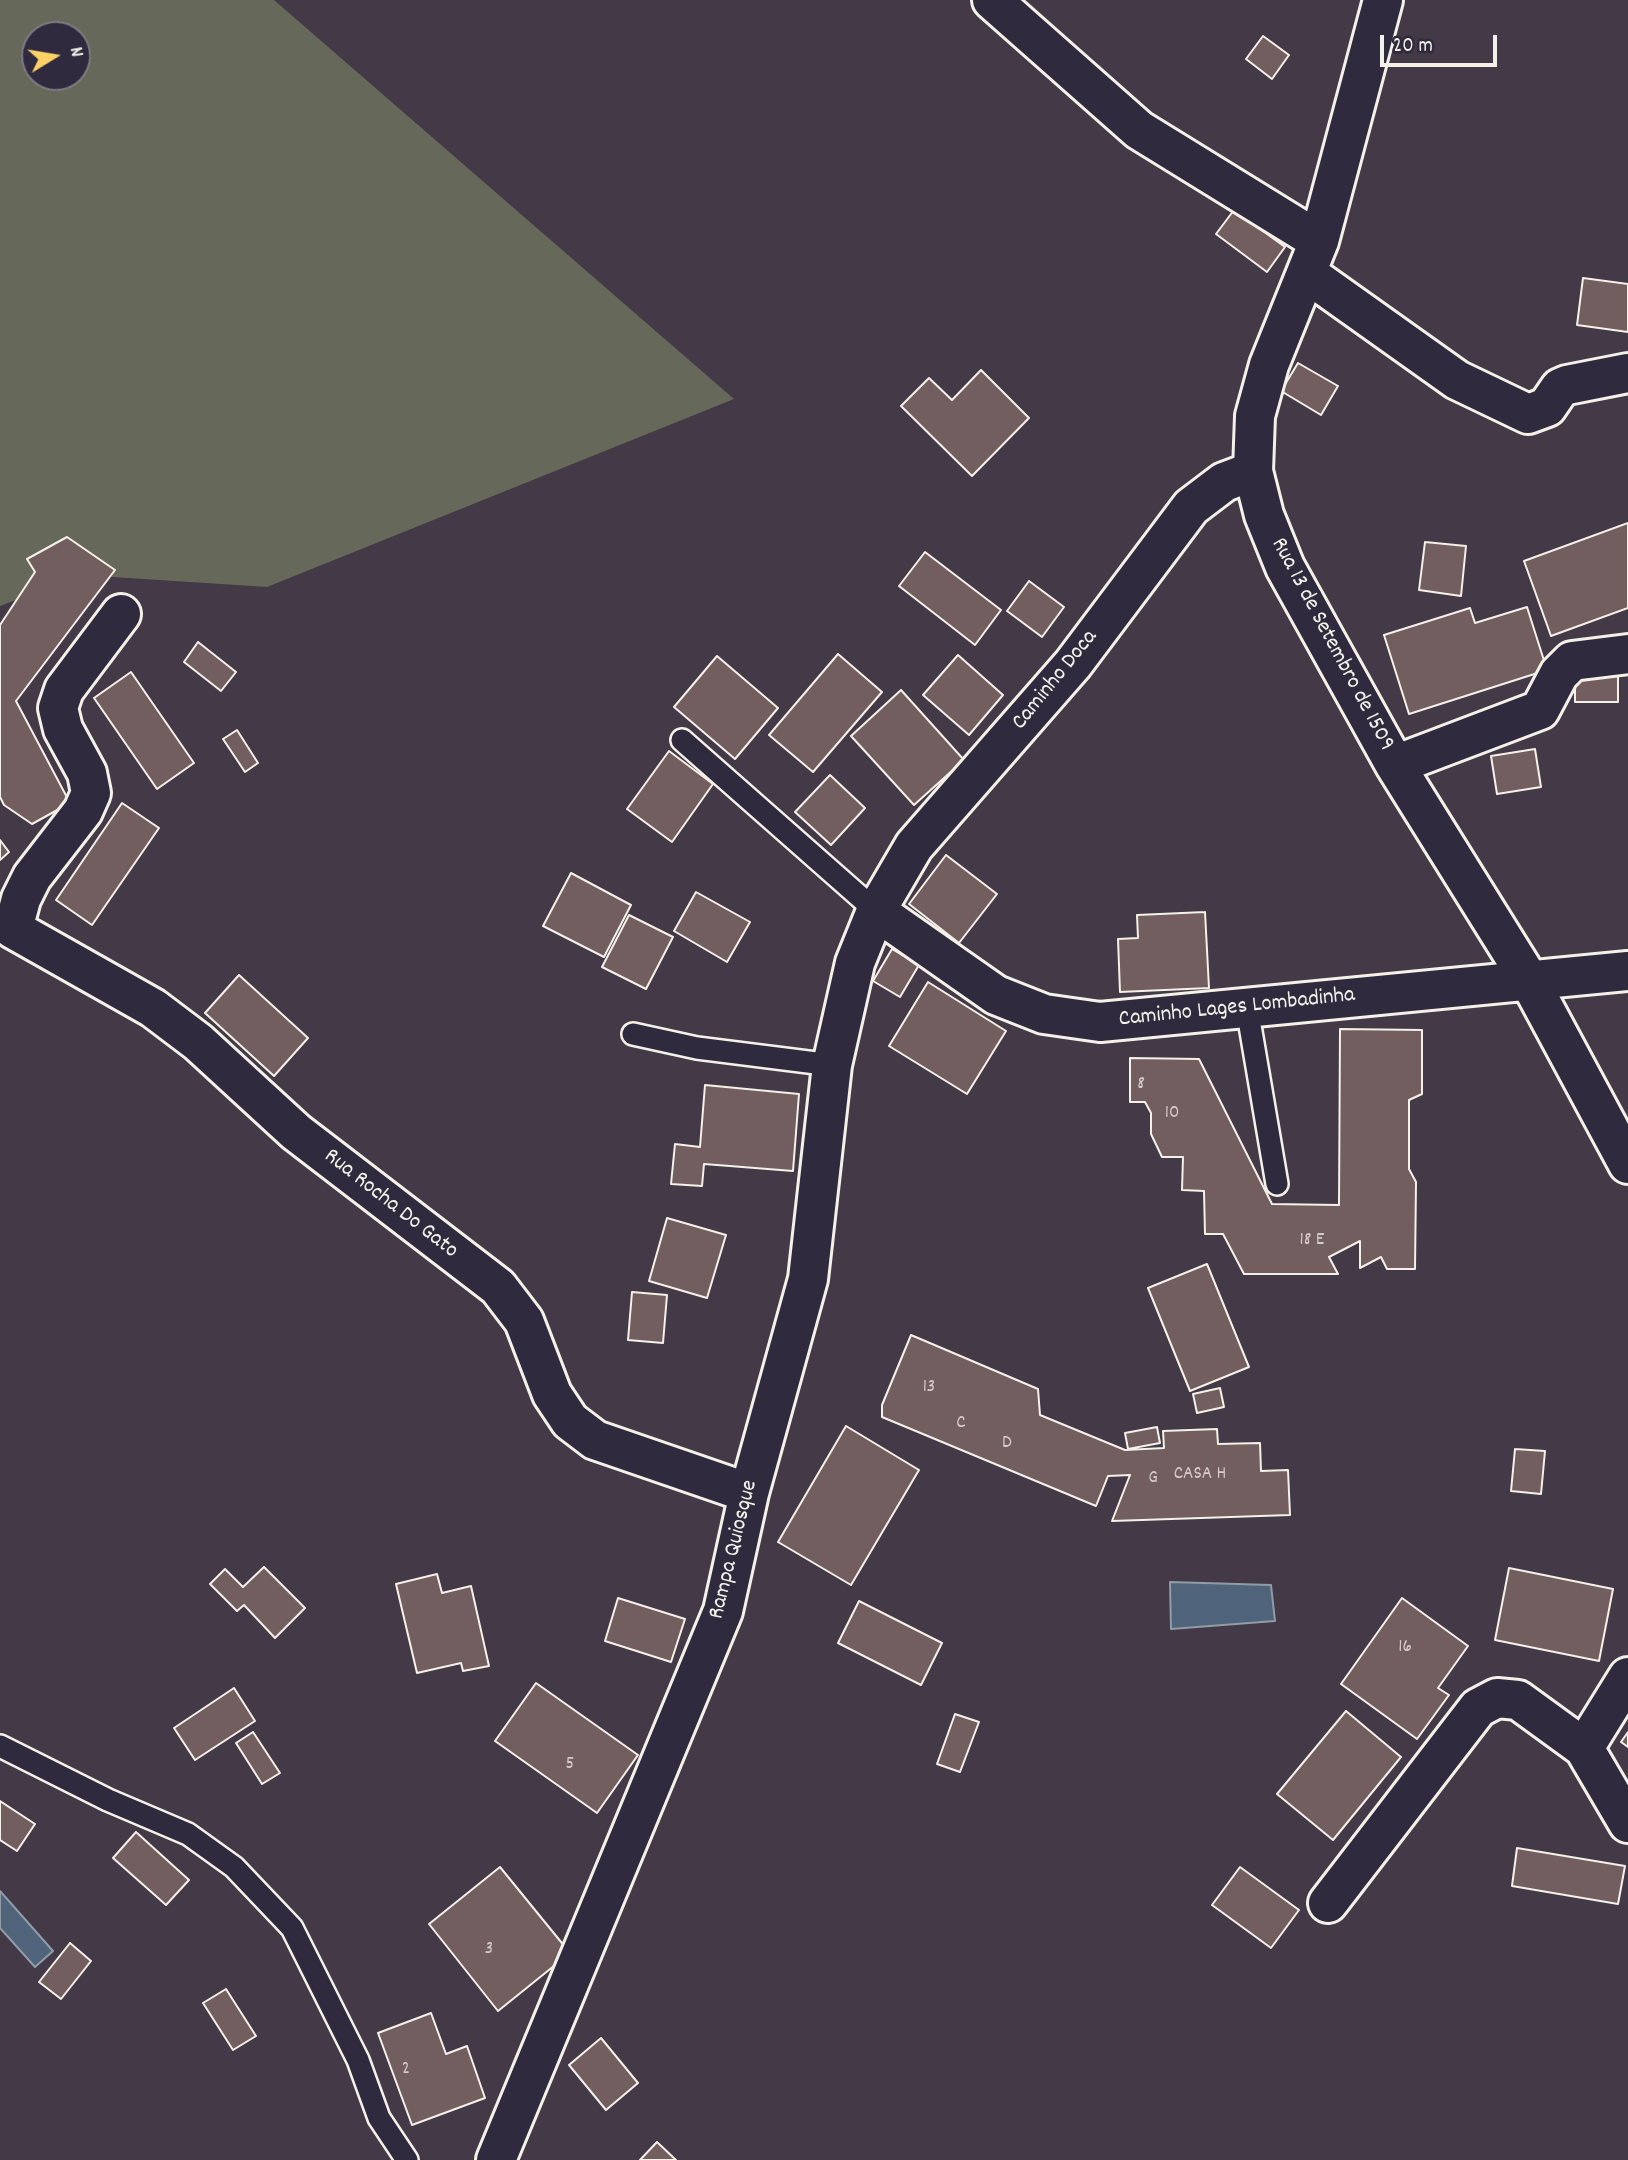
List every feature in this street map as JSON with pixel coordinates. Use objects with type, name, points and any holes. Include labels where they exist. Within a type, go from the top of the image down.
[{"type":"street","points":[[992,0],[1139,130],[1313,258],[1457,380],[1528,414],[1547,407],[1560,388],[1567,385],[1628,373]]},
{"type":"street","name":"Rua 13 de Setembro de 1509","points":[[1383,0],[1313,258],[1269,365],[1255,416],[1253,471],[1264,515],[1285,567],[1395,765],[1530,980],[1628,1164]]},
{"type":"street","name":"Caminho Doca","points":[[876,911],[914,846],[1073,664],[1191,507],[1224,482],[1253,471]]},
{"type":"street","points":[[7,932],[32,877],[83,811],[91,793],[87,773],[63,729],[58,708],[64,690],[121,614]]},
{"type":"street","points":[[1395,765],[1540,710],[1559,674],[1572,661],[1628,654]]},
{"type":"street","name":"Caminho Lages Lombadinha","points":[[876,911],[996,995],[1044,1014],[1100,1022],[1628,971]]},
{"type":"street","name":"Rampa Quiosque","points":[[496,2160],[723,1611],[749,1493],[808,1279],[832,1065],[855,963],[876,911]]},
{"type":"street","name":"Rua Rocha Do Gato","points":[[7,932],[153,1008],[198,1042],[296,1132],[498,1287],[524,1321],[552,1394],[570,1421],[595,1440],[749,1493]]},
{"type":"street","points":[[1584,1748],[1628,1677]]},
{"type":"street","points":[[1328,1903],[1478,1708],[1497,1698],[1518,1700],[1584,1748],[1628,1823]]},
{"type":"lane","points":[[682,740],[876,911]]},
{"type":"lane","points":[[1247,1007],[1277,1184]]},
{"type":"lane","points":[[633,1034],[697,1048],[832,1065]]},
{"type":"lane","points":[[0,1746],[108,1800],[188,1834],[234,1867],[292,1928],[358,2060],[379,2118],[407,2160]]},
{"type":"green space","points":[[0,0],[274,0],[734,399],[267,587],[82,575],[0,606]]},
{"type":"water","points":[[1170,1582],[1271,1585],[1275,1621],[1171,1629]]},
{"type":"water","points":[[0,1891],[53,1951],[35,1967],[0,1928]]},
{"type":"building","points":[[1263,36],[1289,55],[1272,79],[1246,59]]},
{"type":"building","points":[[1234,210],[1285,247],[1267,272],[1216,234]]},
{"type":"building","points":[[1583,278],[1628,284],[1628,332],[1577,325]]},
{"type":"building","points":[[1298,363],[1338,386],[1321,415],[1281,391]]},
{"type":"building","points":[[981,370],[1029,418],[972,476],[901,406],[929,378],[952,400]]},
{"type":"building","points":[[1628,523],[1628,608],[1551,636],[1524,561]]},
{"type":"building","points":[[67,537],[115,570],[16,701],[70,803],[32,824],[4,805],[0,797],[0,625],[35,572],[27,559]]},
{"type":"building","points":[[1425,542],[1466,546],[1461,596],[1419,590]]},
{"type":"building","points":[[925,552],[1001,610],[975,645],[899,586]]},
{"type":"building","points":[[1029,581],[1064,607],[1042,637],[1007,611]]},
{"type":"building","points":[[1527,607],[1547,670],[1409,714],[1384,635],[1470,608],[1475,623]]},
{"type":"building","points":[[198,642],[236,672],[221,691],[184,662]]},
{"type":"building","points":[[838,654],[882,692],[813,772],[769,735]]},
{"type":"building","points":[[958,655],[1003,695],[969,735],[923,695]]},
{"type":"building","points":[[717,656],[778,708],[735,759],[674,707]]},
{"type":"building","points":[[131,672],[194,763],[157,789],[94,698]]},
{"type":"building","points":[[1575,676],[1618,676],[1618,702],[1575,702]]},
{"type":"building","points":[[901,690],[964,760],[914,805],[851,736]]},
{"type":"building","points":[[237,730],[258,763],[245,772],[223,739]]},
{"type":"building","points":[[1535,749],[1541,787],[1497,794],[1491,756]]},
{"type":"building","points":[[669,751],[713,784],[672,842],[627,809]]},
{"type":"building","points":[[830,775],[865,808],[831,845],[795,812]]},
{"type":"building","points":[[122,803],[159,828],[92,925],[56,900]]},
{"type":"building","points":[[0,840],[9,852],[0,860]]},
{"type":"building","points":[[946,855],[997,894],[959,943],[909,904]]},
{"type":"building","points":[[571,873],[631,905],[604,957],[543,926]]},
{"type":"building","points":[[696,892],[750,922],[727,962],[674,931]]},
{"type":"building","points":[[1205,912],[1209,988],[1120,992],[1118,939],[1138,938],[1137,915]]},
{"type":"building","points":[[629,915],[673,937],[646,989],[602,967]]},
{"type":"building","points":[[892,949],[919,965],[900,997],[873,981]]},
{"type":"building","points":[[239,975],[308,1038],[274,1076],[205,1013]]},
{"type":"building","points":[[928,982],[1006,1031],[967,1094],[889,1046]]},
{"type":"building","points":[[1340,1029],[1422,1030],[1422,1094],[1409,1100],[1409,1169],[1416,1182],[1415,1269],[1387,1269],[1381,1257],[1360,1268],[1360,1241],[1329,1257],[1338,1274],[1244,1274],[1223,1234],[1205,1234],[1204,1191],[1182,1190],[1183,1157],[1162,1157],[1151,1134],[1151,1113],[1145,1102],[1130,1102],[1130,1058],[1199,1059],[1272,1204],[1339,1205]]},
{"type":"building","points":[[705,1085],[799,1094],[793,1171],[704,1164],[702,1186],[671,1184],[675,1144],[700,1147]]},
{"type":"building","points":[[667,1218],[726,1235],[707,1298],[649,1281]]},
{"type":"building","points":[[1207,1264],[1249,1367],[1190,1391],[1148,1288]]},
{"type":"building","points":[[632,1292],[667,1295],[663,1343],[628,1340]]},
{"type":"building","points":[[911,1335],[1038,1389],[1040,1415],[1125,1450],[1164,1448],[1163,1431],[1217,1429],[1218,1444],[1260,1443],[1261,1471],[1288,1470],[1290,1515],[1112,1521],[1130,1475],[1108,1476],[1096,1506],[882,1417],[882,1405]]},
{"type":"building","points":[[1220,1388],[1224,1407],[1197,1413],[1193,1394]]},
{"type":"building","points":[[846,1426],[919,1470],[851,1585],[778,1542]]},
{"type":"building","points":[[1157,1427],[1160,1443],[1128,1449],[1125,1433]]},
{"type":"building","points":[[1515,1449],[1545,1451],[1541,1494],[1511,1491]]},
{"type":"building","points":[[264,1567],[305,1608],[275,1638],[244,1605],[237,1611],[210,1584],[225,1569],[243,1587]]},
{"type":"building","points":[[1509,1568],[1613,1589],[1599,1661],[1495,1640]]},
{"type":"building","points":[[437,1574],[442,1593],[471,1586],[489,1666],[463,1671],[461,1663],[417,1673],[396,1584]]},
{"type":"building","points":[[618,1598],[685,1619],[671,1662],[605,1641]]},
{"type":"building","points":[[1402,1598],[1468,1646],[1438,1688],[1449,1695],[1417,1739],[1341,1684]]},
{"type":"building","points":[[859,1601],[942,1643],[921,1685],[838,1643]]},
{"type":"building","points":[[536,1683],[638,1755],[597,1813],[495,1741]]},
{"type":"building","points":[[234,1688],[255,1721],[195,1760],[174,1728]]},
{"type":"building","points":[[1346,1711],[1401,1757],[1333,1840],[1277,1794]]},
{"type":"building","points":[[955,1714],[979,1722],[960,1772],[937,1764]]},
{"type":"building","points":[[253,1732],[280,1773],[262,1784],[236,1743]]},
{"type":"building","points":[[1628,1732],[1628,1747],[1621,1742]]},
{"type":"building","points":[[0,1801],[35,1824],[17,1851],[0,1840]]},
{"type":"building","points":[[136,1832],[189,1880],[166,1905],[113,1858]]},
{"type":"building","points":[[1517,1848],[1625,1866],[1618,1904],[1512,1886]]},
{"type":"building","points":[[500,1867],[570,1953],[498,2011],[429,1924]]},
{"type":"building","points":[[1240,1867],[1299,1910],[1271,1948],[1212,1905]]},
{"type":"building","points":[[70,1943],[91,1961],[61,1999],[39,1982]]},
{"type":"building","points":[[226,1989],[256,2036],[233,2050],[203,2003]]},
{"type":"building","points":[[431,2013],[446,2054],[467,2046],[485,2098],[412,2125],[378,2033]]},
{"type":"building","points":[[601,2038],[638,2083],[606,2110],[569,2065]]},
{"type":"building","points":[[657,2142],[676,2160],[640,2160]]}]
